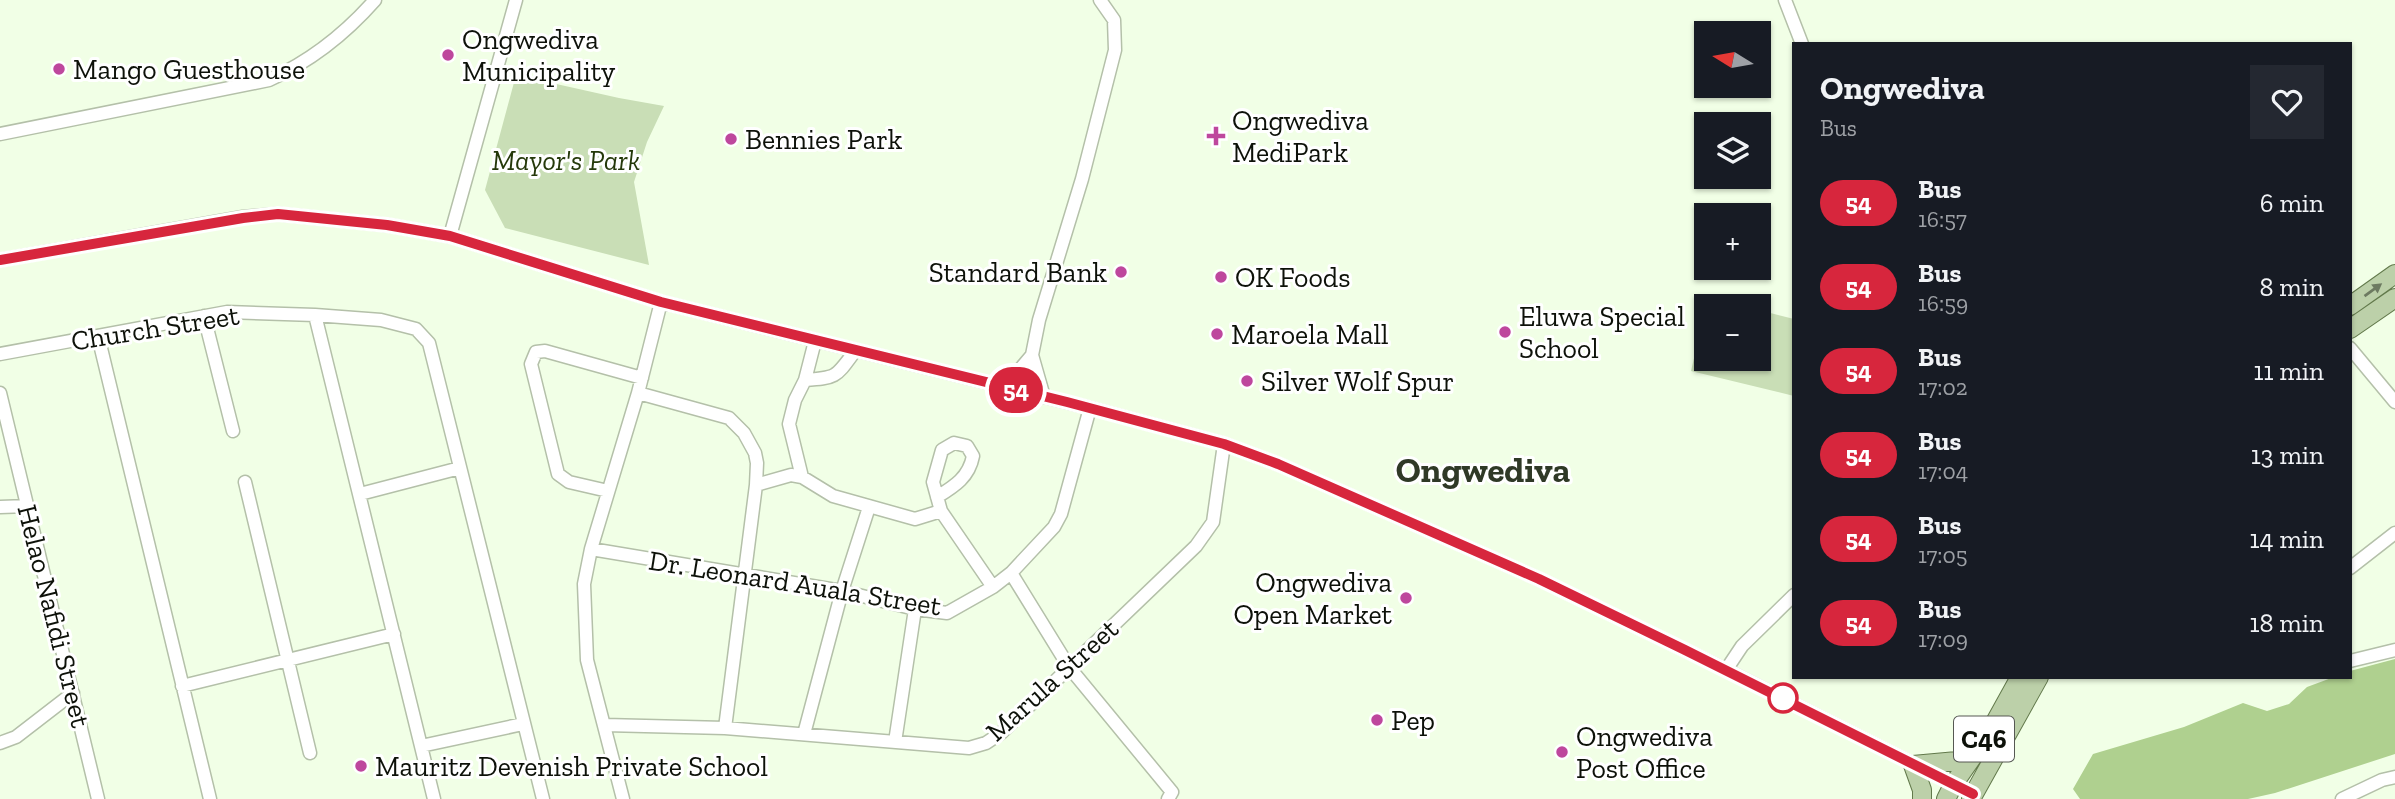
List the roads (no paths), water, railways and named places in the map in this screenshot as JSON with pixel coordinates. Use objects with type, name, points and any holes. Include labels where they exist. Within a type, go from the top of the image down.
[{"type":"main road","points":[[2352,305],[2395,274]]},
{"type":"main road","points":[[2352,328],[2395,298]]},
{"type":"main road","name":"C46","points":[[1950,792],[2019,679]]},
{"type":"main road","name":"C46","points":[[1972,796],[2038,679]]},
{"type":"main road","points":[[1922,799],[1913,765],[1957,761],[1972,749],[1994,721]]},
{"type":"street","points":[[0,134],[269,80],[292,69],[327,46],[352,27],[375,0]]},
{"type":"street","points":[[450,236],[516,0]]},
{"type":"street","points":[[1005,387],[1031,355],[1082,179],[1115,50],[1114,20],[1100,0]]},
{"type":"street","points":[[1784,0],[1801,42]]},
{"type":"street","points":[[0,260],[278,214],[387,225],[450,236],[661,302],[1090,408],[1224,444],[1278,464],[1539,579],[1913,765],[1950,792],[1972,796]]},
{"type":"street","points":[[623,799],[587,660],[584,584],[591,549],[638,393],[661,302]]},
{"type":"street","name":"Church Street","points":[[0,354],[227,312],[315,315],[401,323],[416,329],[429,343],[460,468]]},
{"type":"street","points":[[315,315],[434,799]]},
{"type":"street","points":[[204,316],[233,431]]},
{"type":"street","points":[[98,335],[210,799]]},
{"type":"street","points":[[802,477],[789,424],[795,400],[805,380],[815,341]]},
{"type":"street","points":[[2352,350],[2395,402]]},
{"type":"street","points":[[608,491],[569,482],[558,474],[531,364],[536,352],[545,351],[642,378]]},
{"type":"street","points":[[805,380],[829,378],[838,374],[855,351]]},
{"type":"street","points":[[1031,355],[1044,397]]},
{"type":"street","name":"Helao Nafidi Street","points":[[0,393],[98,799]]},
{"type":"street","points":[[638,393],[729,418],[744,433],[755,453],[756,485],[725,728]]},
{"type":"street","name":"Dr. Leonard Auala Street","points":[[591,549],[842,591],[915,609],[947,613],[993,587],[1011,573],[1054,527],[1061,514],[1090,408]]},
{"type":"street","name":"Marula Street","points":[[605,725],[725,728],[970,748],[986,743],[1001,733],[1196,546],[1213,522],[1224,444]]},
{"type":"street","points":[[360,494],[460,468],[543,799]]},
{"type":"street","points":[[756,485],[791,475],[802,477],[834,496],[915,519],[941,511]]},
{"type":"street","points":[[245,482],[310,753]]},
{"type":"street","points":[[937,497],[941,511],[993,587]]},
{"type":"street","points":[[0,507],[27,506]]},
{"type":"street","points":[[804,734],[842,591],[869,507]]},
{"type":"street","points":[[2352,567],[2395,533]]},
{"type":"street","points":[[1011,573],[1069,667],[1172,792],[1168,799]]},
{"type":"street","points":[[1726,670],[1742,646],[1792,597]]},
{"type":"street","points":[[895,742],[915,609]]},
{"type":"street","points":[[182,686],[394,634]]},
{"type":"street","points":[[2352,661],[2395,650]]},
{"type":"street","points":[[0,743],[16,737],[73,693]]},
{"type":"street","points":[[421,746],[523,724]]},
{"type":"street","points":[[2342,799],[2382,780],[2395,777]]},
{"type":"place","name":"Ongwediva Municipality","points":[[448,55]]},
{"type":"place","name":"Mango Guesthouse","points":[[59,69]]},
{"type":"place","name":"Ongwediva MediPark","points":[[1216,136]]},
{"type":"place","name":"Bennies Park","points":[[731,139]]},
{"type":"place","name":"Standard Bank","points":[[1121,272]]},
{"type":"place","name":"OK Foods","points":[[1221,277]]},
{"type":"place","name":"Eluwa Special School","points":[[1505,332]]},
{"type":"place","name":"Maroela Mall","points":[[1217,334]]},
{"type":"place","name":"Silver Wolf Spur","points":[[1247,381]]},
{"type":"place","name":"Ongwediva Open Market","points":[[1406,598]]},
{"type":"place","name":"Pep","points":[[1377,720]]},
{"type":"place","name":"Ongwediva Post Office","points":[[1562,752]]},
{"type":"place","name":"Mauritz Devenish Private School","points":[[361,766]]},
{"type":"district","name":"Ongwediva","points":[[1483,470]]},
{"type":"park label","name":"Mayor's Park","points":[[566,160]]}]
